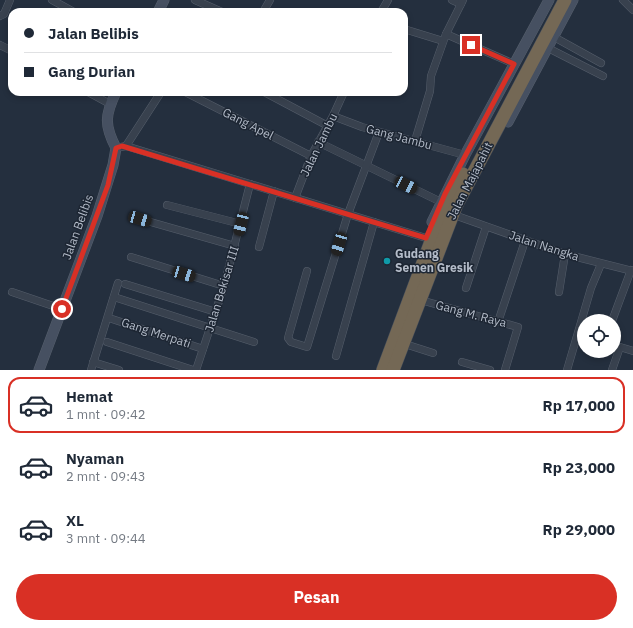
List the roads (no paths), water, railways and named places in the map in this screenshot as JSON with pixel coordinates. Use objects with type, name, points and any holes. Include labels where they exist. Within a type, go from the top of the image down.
[{"type":"highway","name":"Jalan Majapahit","points":[[383,370],[436,228],[450,196],[547,39],[555,0]]},
{"type":"highway","name":"Jalan Majapahit","points":[[393,370],[445,231],[456,206],[493,142],[547,39],[565,0]]},
{"type":"street","points":[[0,16],[4,14],[10,0]]},
{"type":"street","points":[[52,0],[67,8]]},
{"type":"street","points":[[195,0],[210,8]]},
{"type":"street","points":[[414,141],[430,91],[431,76],[445,38],[462,2],[452,0]]},
{"type":"street","points":[[377,370],[426,238],[441,202],[549,0]]},
{"type":"street","points":[[547,39],[573,0]]},
{"type":"street","points":[[623,0],[633,10]]},
{"type":"street","points":[[408,31],[445,38],[514,64]]},
{"type":"street","points":[[547,39],[601,62]]},
{"type":"street","points":[[547,39],[603,76]]},
{"type":"street","points":[[95,96],[110,104]]},
{"type":"street","points":[[114,96],[107,113],[107,125],[121,147],[274,191],[426,238]]},
{"type":"street","points":[[121,147],[158,96]]},
{"type":"street","name":"Gang Apel","points":[[193,96],[311,156]]},
{"type":"street","points":[[272,96],[328,126]]},
{"type":"street","name":"Jalan Jambu","points":[[295,198],[311,156],[328,126],[342,96]]},
{"type":"street","name":"Gang Jambu","points":[[333,116],[379,132],[465,155]]},
{"type":"street","points":[[307,271],[288,338],[290,342],[307,347],[348,214],[379,132]]},
{"type":"street","points":[[318,142],[441,202]]},
{"type":"street","points":[[398,370],[457,216],[493,142]]},
{"type":"street","name":"Jalan Belibis","points":[[39,370],[99,210],[113,165],[121,147]]},
{"type":"street","name":"Jalan Bekisar III","points":[[195,370],[224,286],[250,184]]},
{"type":"street","points":[[259,247],[274,191]]},
{"type":"street","points":[[167,205],[241,224]]},
{"type":"street","name":"Jalan Nangka","points":[[457,216],[565,254],[632,271]]},
{"type":"street","points":[[140,219],[235,246]]},
{"type":"street","points":[[336,356],[374,222]]},
{"type":"street","points":[[466,288],[486,227]]},
{"type":"street","points":[[498,322],[525,241]]},
{"type":"street","points":[[559,292],[565,254]]},
{"type":"street","points":[[131,257],[224,286]]},
{"type":"street","points":[[567,370],[591,288],[601,264]]},
{"type":"street","points":[[615,314],[632,271]]},
{"type":"street","points":[[91,370],[114,297],[121,284],[216,312]]},
{"type":"street","points":[[12,292],[62,309]]},
{"type":"street","points":[[114,297],[254,342]]},
{"type":"street","name":"Gang M. Raya","points":[[424,301],[518,327],[505,370]]},
{"type":"street","name":"Gang Merpati","points":[[109,318],[203,349]]},
{"type":"street","points":[[107,342],[195,370]]},
{"type":"street","points":[[408,345],[434,353]]},
{"type":"street","points":[[612,370],[620,348],[633,351]]},
{"type":"street","points":[[93,362],[119,370]]},
{"type":"street","points":[[462,362],[490,370]]},
{"type":"place","name":"Gudang Semen Gresik","points":[[387,261]]}]
